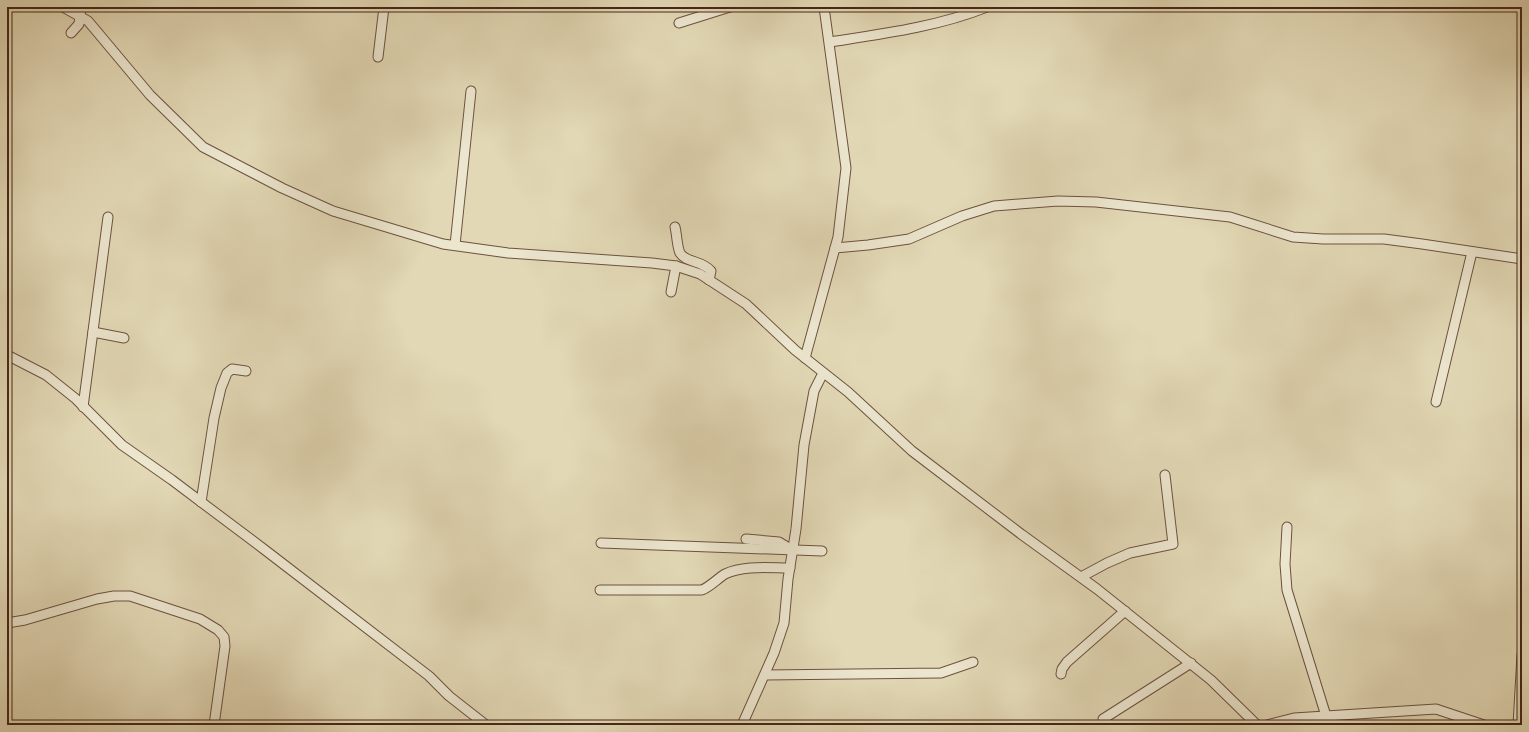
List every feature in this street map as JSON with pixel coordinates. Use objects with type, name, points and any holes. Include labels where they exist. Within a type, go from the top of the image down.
[{"type":"street","points":[[63,7],[80,12],[150,95],[203,147],[282,188],[333,211],[443,244],[508,252],[676,266],[700,274],[746,304],[805,358],[848,392],[912,452],[1081,577],[1191,663],[1258,725]]},
{"type":"street","points":[[378,57],[384,7]]},
{"type":"street","points":[[679,23],[730,7]]},
{"type":"street","points":[[805,358],[838,237],[846,168],[830,42],[824,7]]},
{"type":"street","points":[[830,42],[893,32],[942,21],[987,7]]},
{"type":"street","points":[[71,33],[79,24],[80,12]]},
{"type":"street","points":[[455,245],[471,90]]},
{"type":"street","points":[[835,248],[909,239],[962,216],[994,206],[1058,201],[1096,202],[1230,217],[1294,237],[1323,240],[1384,240],[1422,244],[1522,259]]},
{"type":"street","points":[[84,407],[108,217]]},
{"type":"street","points":[[675,228],[680,253],[685,258],[706,266],[711,271],[709,280]]},
{"type":"street","points":[[1436,402],[1472,252]]},
{"type":"street","points":[[671,292],[676,266]]},
{"type":"street","points":[[93,332],[124,338]]},
{"type":"street","points":[[7,355],[46,375],[84,407],[122,445],[201,502],[429,676],[449,696],[486,725]]},
{"type":"street","points":[[201,502],[214,418],[221,388],[227,373],[232,369],[246,371]]},
{"type":"street","points":[[742,725],[765,675],[784,623],[796,529],[804,445],[814,391],[824,372]]},
{"type":"street","points":[[1081,577],[1130,553],[1173,544],[1165,475]]},
{"type":"street","points":[[1287,527],[1284,564],[1287,590],[1326,716]]},
{"type":"street","points":[[746,539],[779,542],[793,550]]},
{"type":"street","points":[[601,542],[822,551]]},
{"type":"street","points":[[600,590],[702,590],[724,575],[739,569],[790,568]]},
{"type":"street","points":[[7,623],[24,620],[114,596],[130,596],[200,619],[218,630],[224,636],[225,646],[214,725]]},
{"type":"street","points":[[1061,674],[1062,669],[1067,662],[1125,611]]},
{"type":"street","points":[[1518,725],[1522,655]]},
{"type":"street","points":[[765,675],[941,673],[973,662]]},
{"type":"street","points":[[1103,719],[1191,663]]},
{"type":"street","points":[[1267,725],[1294,718],[1436,709],[1484,725]]}]
